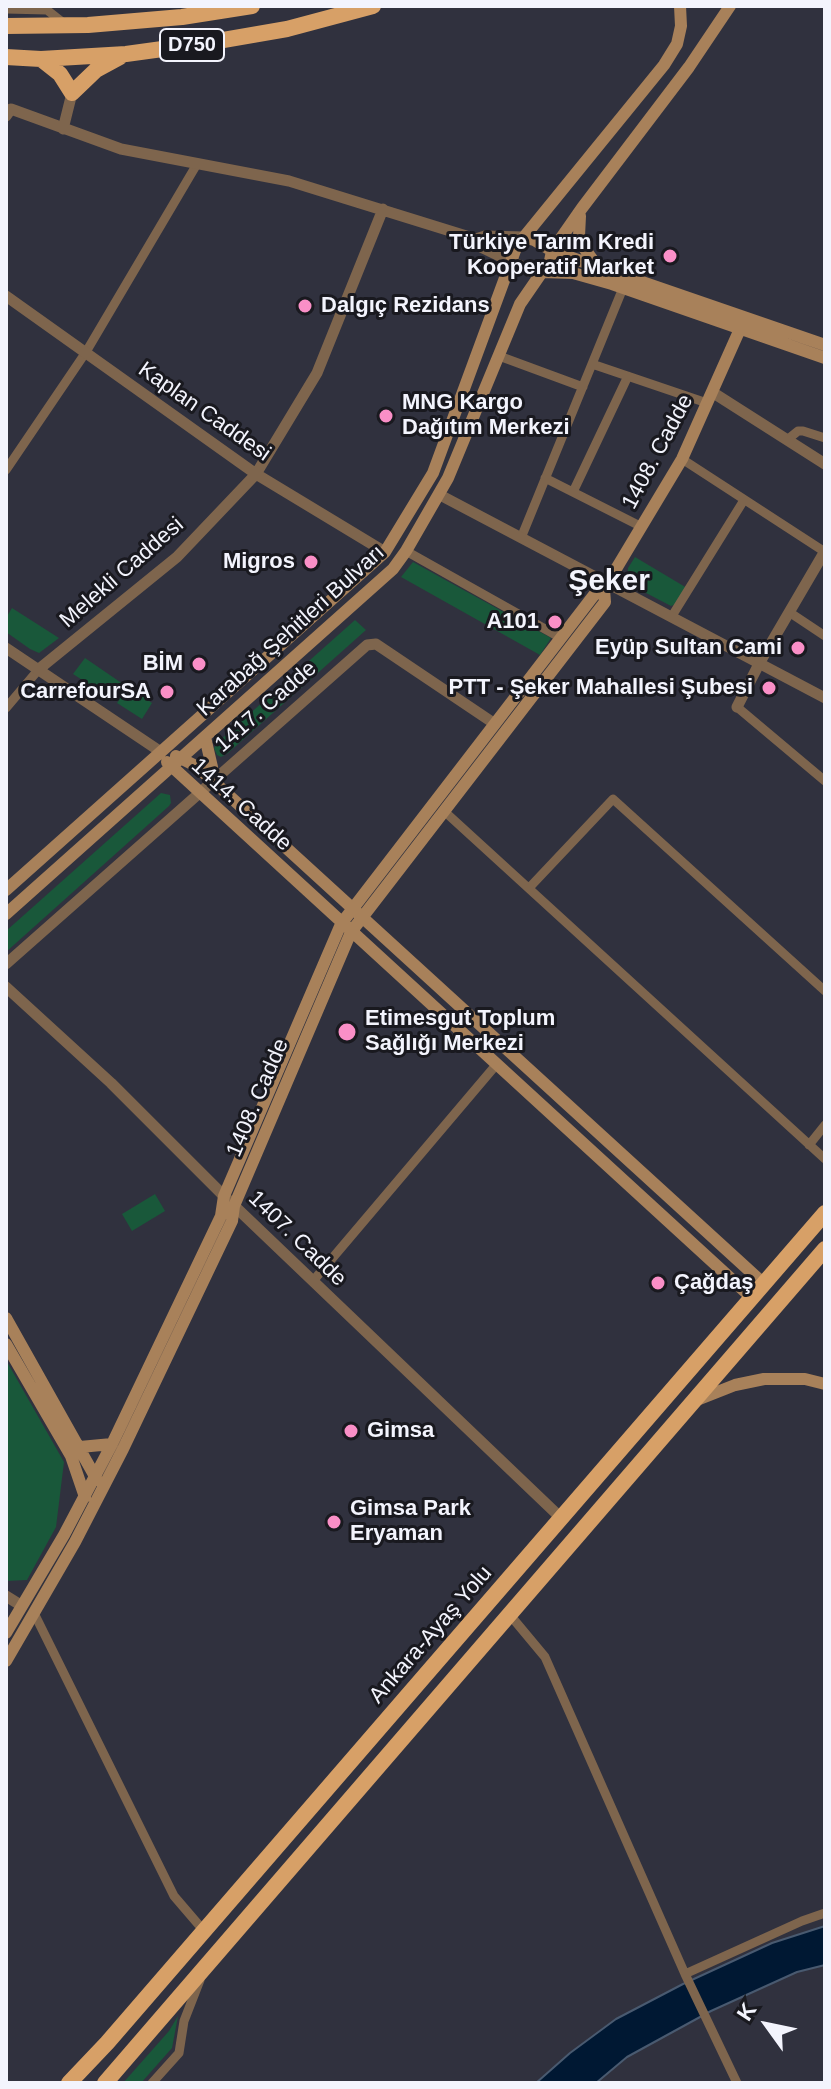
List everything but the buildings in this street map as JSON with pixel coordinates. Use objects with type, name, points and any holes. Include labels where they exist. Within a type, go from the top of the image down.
[{"type":"highway","name":"D750","points":[[6,26],[182,17],[252,6]]},
{"type":"highway","name":"D750","points":[[6,57],[41,59],[126,54],[287,29],[373,6]]},
{"type":"highway","points":[[41,59],[60,74],[72,93],[96,70],[126,54]]},
{"type":"highway","name":"Ankara-Ayaş Yolu","points":[[69,2083],[825,1213]]},
{"type":"highway","points":[[105,2083],[825,1249]]},
{"type":"main road","name":"Karabağ Şehitleri Bulvarı","points":[[6,890],[385,552],[433,473],[516,248],[664,65],[677,44],[681,26],[680,6]]},
{"type":"main road","name":"Karabağ Şehitleri Bulvarı","points":[[6,914],[387,575],[406,551],[440,495],[520,304],[582,208],[689,67],[730,6]]},
{"type":"main road","points":[[582,208],[579,236],[597,266]]},
{"type":"main road","points":[[524,237],[552,251],[825,345]]},
{"type":"main road","points":[[512,262],[530,271],[573,273],[623,288],[825,358]]},
{"type":"main road","name":"1408. Cadde","points":[[358,913],[495,724],[594,595],[606,586],[682,459],[740,329]]},
{"type":"main road","name":"1408. Cadde","points":[[6,1661],[28,1610],[229,1201],[346,928],[444,811],[605,602],[606,586]]},
{"type":"main road","points":[[205,737],[213,781]]},
{"type":"main road","name":"1414. Cadde","points":[[161,752],[182,757],[213,781],[764,1284]]},
{"type":"main road","name":"1414. Cadde","points":[[161,752],[170,768],[752,1298]]},
{"type":"main road","name":"1408. Cadde","points":[[6,1633],[28,1610],[102,1490],[232,1221],[229,1201]]},
{"type":"main road","points":[[6,1318],[102,1490]]},
{"type":"main road","points":[[6,1344],[71,1456],[90,1512]]},
{"type":"main road","points":[[694,1401],[721,1389],[764,1379],[805,1379],[825,1384]]},
{"type":"main road","points":[[80,1447],[112,1444]]},
{"type":"street","points":[[6,9],[47,10],[66,25]]},
{"type":"street","points":[[63,129],[72,93]]},
{"type":"street","points":[[8,112],[121,149],[289,181],[476,239],[485,236],[524,237]]},
{"type":"street","points":[[6,470],[86,352],[197,164]]},
{"type":"street","name":"Melekli Caddesi","points":[[39,669],[177,557],[256,474],[317,373],[383,209]]},
{"type":"street","points":[[476,239],[481,247],[512,262]]},
{"type":"street","points":[[521,538],[623,288]]},
{"type":"street","name":"Kaplan Caddesi","points":[[6,296],[256,474],[385,552]]},
{"type":"street","points":[[499,356],[583,387]]},
{"type":"street","points":[[592,364],[709,397],[825,464]]},
{"type":"street","points":[[573,492],[628,376]]},
{"type":"street","points":[[787,440],[798,431],[825,438]]},
{"type":"street","points":[[682,459],[825,552],[737,707],[825,781]]},
{"type":"street","points":[[545,478],[642,527]]},
{"type":"street","points":[[440,495],[606,586],[672,616],[825,698]]},
{"type":"street","points":[[672,616],[744,500]]},
{"type":"street","points":[[406,551],[561,638]]},
{"type":"street","points":[[789,612],[825,636]]},
{"type":"street","name":"1417. Cadde","points":[[6,964],[371,643],[495,724]]},
{"type":"street","points":[[6,648],[161,752]]},
{"type":"street","points":[[6,708],[39,669]]},
{"type":"street","points":[[529,888],[613,799],[825,991]]},
{"type":"street","points":[[444,811],[825,1159]]},
{"type":"street","name":"1407. Cadde","points":[[6,987],[111,1083],[229,1201],[561,1518]]},
{"type":"street","points":[[313,1281],[496,1065]]},
{"type":"street","points":[[809,1145],[825,1125]]},
{"type":"street","points":[[6,1596],[28,1610],[174,1896],[204,1931]]},
{"type":"street","points":[[510,1615],[545,1657],[685,1974],[737,2083]]},
{"type":"street","points":[[685,1974],[825,1913]]},
{"type":"street","points":[[152,2083],[179,2053],[184,2021],[203,1972]]},
{"type":"green space","points":[[635,557],[687,588],[676,604],[671,606],[627,583],[628,568]]},
{"type":"green space","points":[[413,562],[551,638],[540,655],[401,577]]},
{"type":"green space","points":[[12,608],[59,638],[39,653],[30,649],[6,632],[6,618]]},
{"type":"green space","points":[[355,620],[366,630],[228,753],[221,757],[217,755],[214,748],[219,741]]},
{"type":"green space","points":[[85,658],[123,684],[113,700],[73,674]]},
{"type":"green space","points":[[128,686],[152,703],[142,719],[117,703]]},
{"type":"green space","points":[[161,793],[170,795],[169,806],[6,952],[6,931]]},
{"type":"green space","points":[[155,1194],[165,1211],[132,1231],[122,1214]]},
{"type":"green space","points":[[6,1360],[64,1462],[56,1527],[27,1580],[6,1581]]},
{"type":"green space","points":[[178,2016],[172,2048],[141,2083],[123,2083],[169,2031]]},
{"type":"water","points":[[825,1926],[825,1965],[797,1972],[711,2011],[627,2057],[596,2083],[536,2083],[616,2019],[772,1943]]},
{"type":"place","name":"Türkiye Tarım Kredi Kooperatif Market","points":[[670,256]]},
{"type":"place","name":"Dalgıç Rezidans","points":[[305,306]]},
{"type":"place","name":"MNG Kargo Dağıtım Merkezi","points":[[386,416]]},
{"type":"place","name":"Migros","points":[[311,562]]},
{"type":"place","name":"A101","points":[[555,622]]},
{"type":"place","name":"Eyüp Sultan Cami","points":[[798,648]]},
{"type":"place","name":"BİM","points":[[199,664]]},
{"type":"place","name":"PTT - Şeker Mahallesi Şubesi","points":[[769,688]]},
{"type":"place","name":"CarrefourSA","points":[[167,692]]},
{"type":"place","name":"Etimesgut Toplum Sağlığı Merkezi","points":[[347,1032]]},
{"type":"place","name":"Çağdaş","points":[[658,1283]]},
{"type":"place","name":"Gimsa","points":[[351,1431]]},
{"type":"place","name":"Gimsa Park Eryaman","points":[[334,1522]]},
{"type":"district","name":"Şeker","points":[[609,582]]}]
